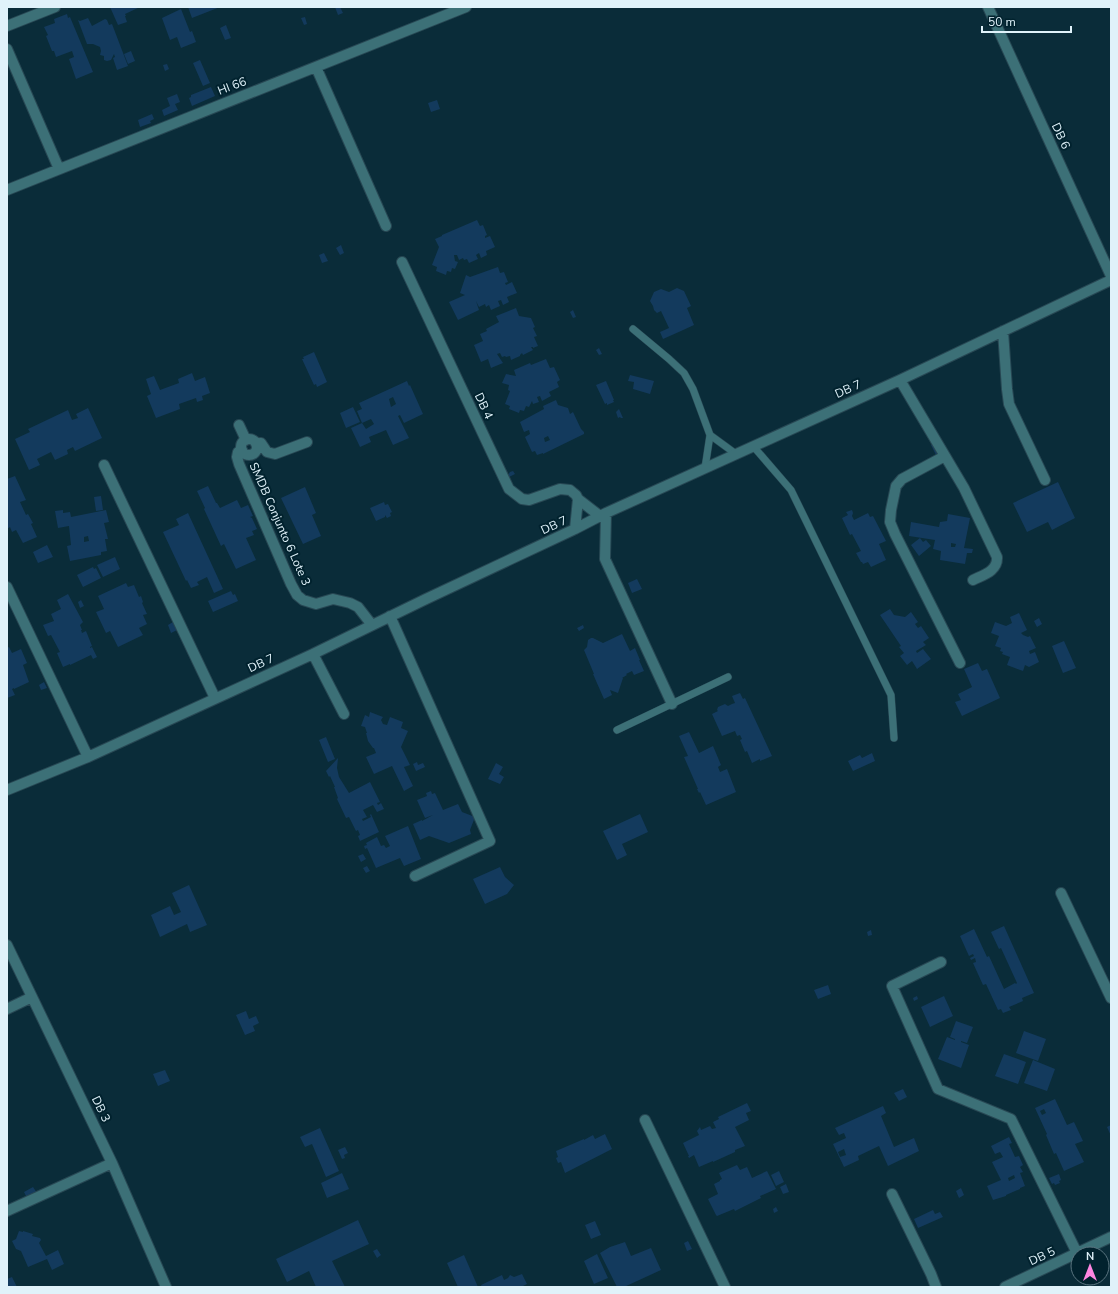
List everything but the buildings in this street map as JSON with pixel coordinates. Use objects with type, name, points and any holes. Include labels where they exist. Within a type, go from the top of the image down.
[{"type":"street","points":[[7,26],[55,7]]},
{"type":"street","name":"HI 66","points":[[7,190],[466,7]]},
{"type":"street","name":"DB 6","points":[[988,7],[1111,276]]},
{"type":"street","points":[[7,49],[59,169]]},
{"type":"street","points":[[316,67],[386,226]]},
{"type":"street","name":"DB 4","points":[[402,262],[509,489],[522,499],[530,500],[560,488],[570,490],[578,499],[603,514]]},
{"type":"street","name":"DB 7","points":[[7,790],[88,757],[313,654],[575,529],[603,514],[900,380],[1111,280]]},
{"type":"street","points":[[1003,331],[1009,404],[1045,480]]},
{"type":"street","points":[[900,380],[964,488],[997,557],[997,564],[992,571],[973,580]]},
{"type":"street","points":[[238,425],[246,440]]},
{"type":"street","name":"SMDB Conjunto 6 Lote 3","points":[[252,439],[256,444],[257,448],[252,454],[247,454],[242,450],[242,444],[246,440],[252,439]]},
{"type":"street","name":"SMDB Conjunto 6 Lote 3","points":[[256,444],[261,443],[267,452],[275,454],[307,442]]},
{"type":"street","name":"SMDB Conjunto 6 Lote 3","points":[[242,450],[238,452],[237,457],[239,464],[290,584],[297,595],[303,600],[316,604],[333,600],[350,603],[358,607],[372,626]]},
{"type":"street","points":[[945,456],[902,480],[896,486],[890,510],[890,522],[960,663]]},
{"type":"street","points":[[104,465],[215,698]]},
{"type":"street","points":[[575,529],[578,499]]},
{"type":"street","points":[[603,514],[604,559],[672,704]]},
{"type":"street","points":[[7,586],[88,757]]},
{"type":"street","points":[[390,616],[490,842],[415,876]]},
{"type":"street","points":[[313,654],[344,714]]},
{"type":"street","points":[[1061,893],[1111,998]]},
{"type":"street","name":"DB 3","points":[[7,945],[112,1163],[166,1287]]},
{"type":"street","points":[[941,962],[892,986],[938,1089],[1011,1118],[1074,1246]]},
{"type":"street","points":[[7,1009],[32,997]]},
{"type":"street","points":[[645,1120],[725,1287]]},
{"type":"street","points":[[7,1211],[112,1163]]},
{"type":"street","points":[[892,1194],[936,1287]]},
{"type":"street","name":"DB 5","points":[[1093,1246],[1111,1238]]},
{"type":"street","name":"DB 5","points":[[1009,1286],[1070,1256]]},
{"type":"lane","points":[[633,329],[670,359],[684,373],[693,389],[710,435],[705,468]]},
{"type":"lane","points":[[710,435],[736,454]]},
{"type":"lane","points":[[753,446],[791,490],[890,695],[894,738]]},
{"type":"lane","points":[[617,730],[728,677]]}]
